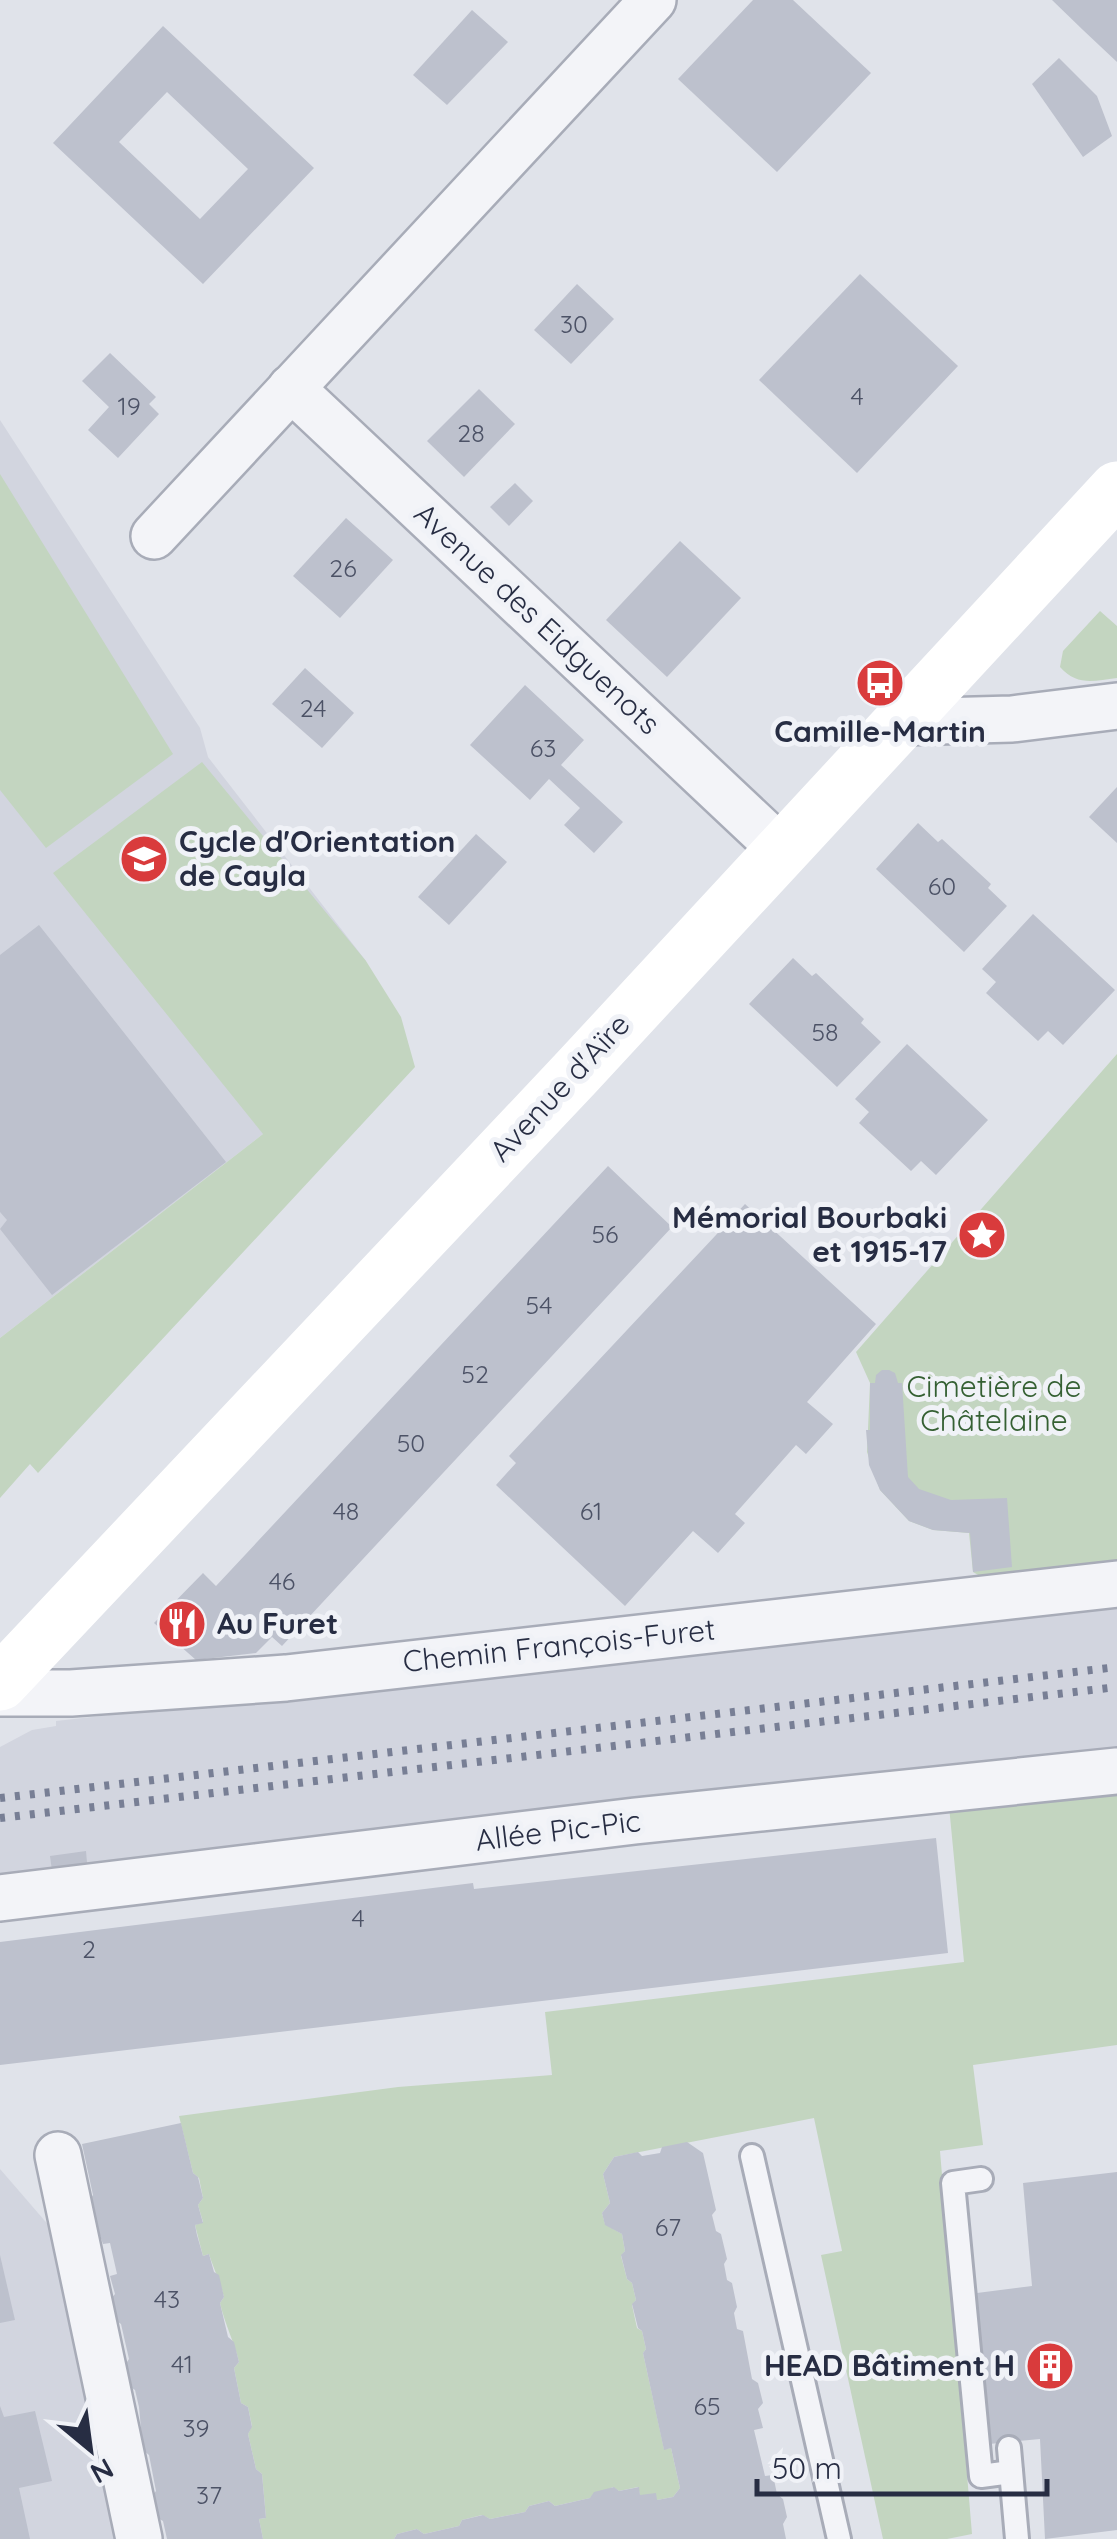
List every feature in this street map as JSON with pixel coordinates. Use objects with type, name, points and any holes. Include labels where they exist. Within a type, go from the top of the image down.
[{"type":"main road","name":"Avenue d'Aïre","points":[[0,1683],[1117,489]]},
{"type":"street","points":[[154,536],[653,0]]},
{"type":"street","name":"Avenue des Eidguenots","points":[[290,388],[783,850]]},
{"type":"street","points":[[902,722],[1012,719],[1117,706]]},
{"type":"street","name":"Chemin François-Furet","points":[[0,1693],[286,1678],[1117,1584]]},
{"type":"street","name":"Allée Pic-Pic","points":[[0,1898],[634,1821],[1117,1771]]},
{"type":"street","points":[[58,2154],[139,2539]]},
{"type":"lane","points":[[752,2156],[839,2539]]},
{"type":"lane","points":[[981,2179],[953,2182],[979,2457],[981,2476],[1011,2472]]},
{"type":"lane","points":[[1008,2448],[1017,2539]]},
{"type":"shaded area","name":"Cycle d'Orientation de Cayla","points":[[0,420],[200,728],[208,757],[366,961],[263,1134],[0,1338]]},
{"type":"shaded area","points":[[1117,1603],[1117,1756],[0,1885],[0,1747],[32,1730],[56,1726],[56,1721]]},
{"type":"shaded area","points":[[0,2169],[70,2250],[131,2539],[0,2539]]},
{"type":"green space","points":[[0,474],[173,754],[46,848],[0,790]]},
{"type":"green space","points":[[1100,611],[1117,626],[1117,678],[1079,680],[1060,667],[1063,651]]},
{"type":"green space","points":[[202,762],[366,961],[401,1017],[415,1067],[38,1473],[30,1464],[0,1498],[0,1338],[263,1134],[53,873]]},
{"type":"green space","name":"Cimetière de Châtelaine","points":[[1117,1054],[1117,1565],[985,1579],[973,1572],[969,1533],[933,1530],[909,1521],[880,1490],[867,1452],[870,1383],[856,1352]]},
{"type":"green space","points":[[1117,1788],[1117,2045],[973,2065],[983,2145],[940,2151],[972,2534],[947,2539],[883,2539],[821,2255],[842,2251],[814,2118],[614,2157],[603,2174],[610,2203],[602,2213],[605,2224],[622,2234],[625,2251],[621,2256],[636,2300],[632,2305],[646,2349],[643,2353],[664,2449],[671,2448],[680,2488],[673,2497],[657,2500],[640,2495],[638,2487],[619,2491],[613,2487],[590,2498],[555,2506],[549,2501],[529,2506],[525,2512],[490,2519],[482,2515],[462,2520],[459,2526],[424,2534],[417,2529],[397,2534],[394,2539],[263,2539],[259,2519],[266,2518],[262,2474],[256,2469],[248,2434],[252,2426],[248,2407],[241,2403],[234,2368],[239,2362],[220,2303],[224,2297],[209,2254],[203,2256],[195,2225],[203,2222],[198,2205],[203,2198],[179,2116],[398,2087],[552,2075],[545,2012],[964,1962],[949,1806]]},
{"type":"building","points":[[753,0],[793,0],[871,73],[777,172],[678,79]]},
{"type":"building","points":[[1052,0],[1117,0],[1117,62],[1083,30]]},
{"type":"building","points":[[472,10],[508,42],[447,105],[413,75]]},
{"type":"building","points":[[163,26],[314,168],[203,284],[53,143]],"holes":[[[167,92],[248,169],[200,219],[119,142]]]},
{"type":"building","points":[[1059,58],[1097,96],[1112,136],[1083,157],[1032,84]]},
{"type":"building","points":[[860,274],[958,366],[857,473],[759,380]]},
{"type":"building","points":[[577,284],[614,319],[571,364],[534,330]]},
{"type":"building","points":[[110,353],[156,397],[149,404],[159,414],[118,458],[88,430],[109,407],[82,381]]},
{"type":"building","points":[[479,389],[515,424],[464,477],[427,441]]},
{"type":"building","points":[[515,483],[533,501],[509,526],[490,507]]},
{"type":"building","points":[[346,518],[393,560],[340,618],[293,576]]},
{"type":"building","points":[[680,541],[741,598],[667,677],[606,620]]},
{"type":"building","points":[[305,668],[354,713],[322,748],[272,704]]},
{"type":"building","points":[[525,685],[584,740],[561,765],[623,822],[594,853],[564,825],[580,808],[549,779],[530,800],[470,745]]},
{"type":"building","points":[[1117,787],[1117,843],[1089,817]]},
{"type":"building","points":[[918,823],[938,842],[942,839],[991,884],[988,888],[1007,906],[964,952],[876,869]]},
{"type":"building","points":[[476,834],[507,862],[449,925],[418,897]]},
{"type":"building","points":[[1033,914],[1115,990],[1063,1045],[1048,1031],[1038,1041],[986,993],[996,982],[982,969]]},
{"type":"building","points":[[39,925],[226,1162],[52,1295],[0,1229],[7,1220],[0,1212],[0,955]]},
{"type":"building","points":[[793,958],[812,976],[816,973],[864,1019],[861,1023],[881,1042],[837,1087],[749,1004]]},
{"type":"building","points":[[907,1044],[988,1120],[936,1175],[921,1161],[911,1171],[859,1123],[869,1112],[855,1099]]},
{"type":"building","points":[[608,1166],[672,1227],[282,1646],[272,1637],[256,1653],[196,1660],[154,1623],[203,1573],[216,1586]]},
{"type":"building","points":[[745,1204],[876,1324],[807,1402],[833,1424],[806,1454],[796,1445],[735,1514],[745,1523],[718,1553],[693,1531],[625,1606],[496,1485],[516,1463],[509,1456]]},
{"type":"building","points":[[882,1370],[895,1373],[898,1383],[902,1383],[908,1477],[919,1489],[951,1500],[1007,1498],[1012,1567],[973,1572],[970,1533],[933,1530],[909,1521],[880,1490],[869,1465],[866,1430],[870,1430],[870,1383],[875,1383]]},
{"type":"building","points":[[936,1838],[948,1953],[0,2065],[0,1942],[473,1883],[474,1889]]},
{"type":"building","points":[[86,1851],[88,1874],[53,1878],[50,1856]]},
{"type":"building","points":[[181,2123],[203,2198],[198,2205],[203,2223],[195,2225],[197,2235],[203,2256],[209,2254],[214,2272],[219,2275],[224,2297],[220,2303],[239,2362],[234,2368],[241,2403],[248,2407],[252,2427],[248,2434],[256,2469],[262,2474],[266,2518],[259,2519],[263,2539],[167,2539],[163,2521],[156,2517],[149,2455],[143,2450],[139,2407],[125,2365],[129,2359],[121,2324],[115,2320],[110,2300],[115,2294],[110,2276],[117,2274],[110,2243],[103,2244],[88,2202],[93,2195],[82,2144]]},
{"type":"building","points":[[687,2142],[703,2153],[716,2210],[712,2215],[716,2231],[721,2234],[727,2280],[732,2283],[737,2307],[737,2329],[743,2331],[752,2379],[758,2383],[763,2403],[758,2409],[763,2428],[754,2430],[765,2476],[773,2475],[777,2494],[783,2499],[786,2539],[394,2539],[397,2534],[417,2529],[424,2534],[459,2526],[462,2520],[483,2515],[490,2519],[525,2512],[529,2506],[549,2501],[555,2506],[590,2498],[594,2492],[614,2487],[619,2491],[639,2487],[640,2495],[656,2493],[657,2500],[673,2497],[680,2488],[671,2448],[664,2450],[643,2353],[646,2349],[632,2304],[636,2300],[621,2255],[625,2251],[622,2234],[605,2225],[602,2213],[610,2203],[603,2174],[614,2157],[660,2153],[662,2147]]},
{"type":"building","name":"HEAD Bâtiment H","points":[[1117,2172],[1117,2530],[1045,2539],[1040,2439],[989,2444],[977,2293],[1032,2286],[1023,2183]]},
{"type":"building","points":[[0,2255],[15,2320],[0,2323]]},
{"type":"building","points":[[0,2406],[4,2417],[35,2411],[52,2481],[19,2488],[30,2539],[0,2539]]},
{"type":"railway","points":[[0,1798],[1117,1667]]},
{"type":"railway","points":[[0,1818],[1117,1687]]},
{"type":"place","name":"Camille-Martin","points":[[880,683]]},
{"type":"place","name":"Cycle d'Orientation de Cayla","points":[[144,859]]},
{"type":"place","name":"Mémorial Bourbaki et 1915-17","points":[[982,1235]]},
{"type":"place","name":"Au Furet","points":[[182,1624]]},
{"type":"place","name":"HEAD Bâtiment H","points":[[1050,2366]]}]
